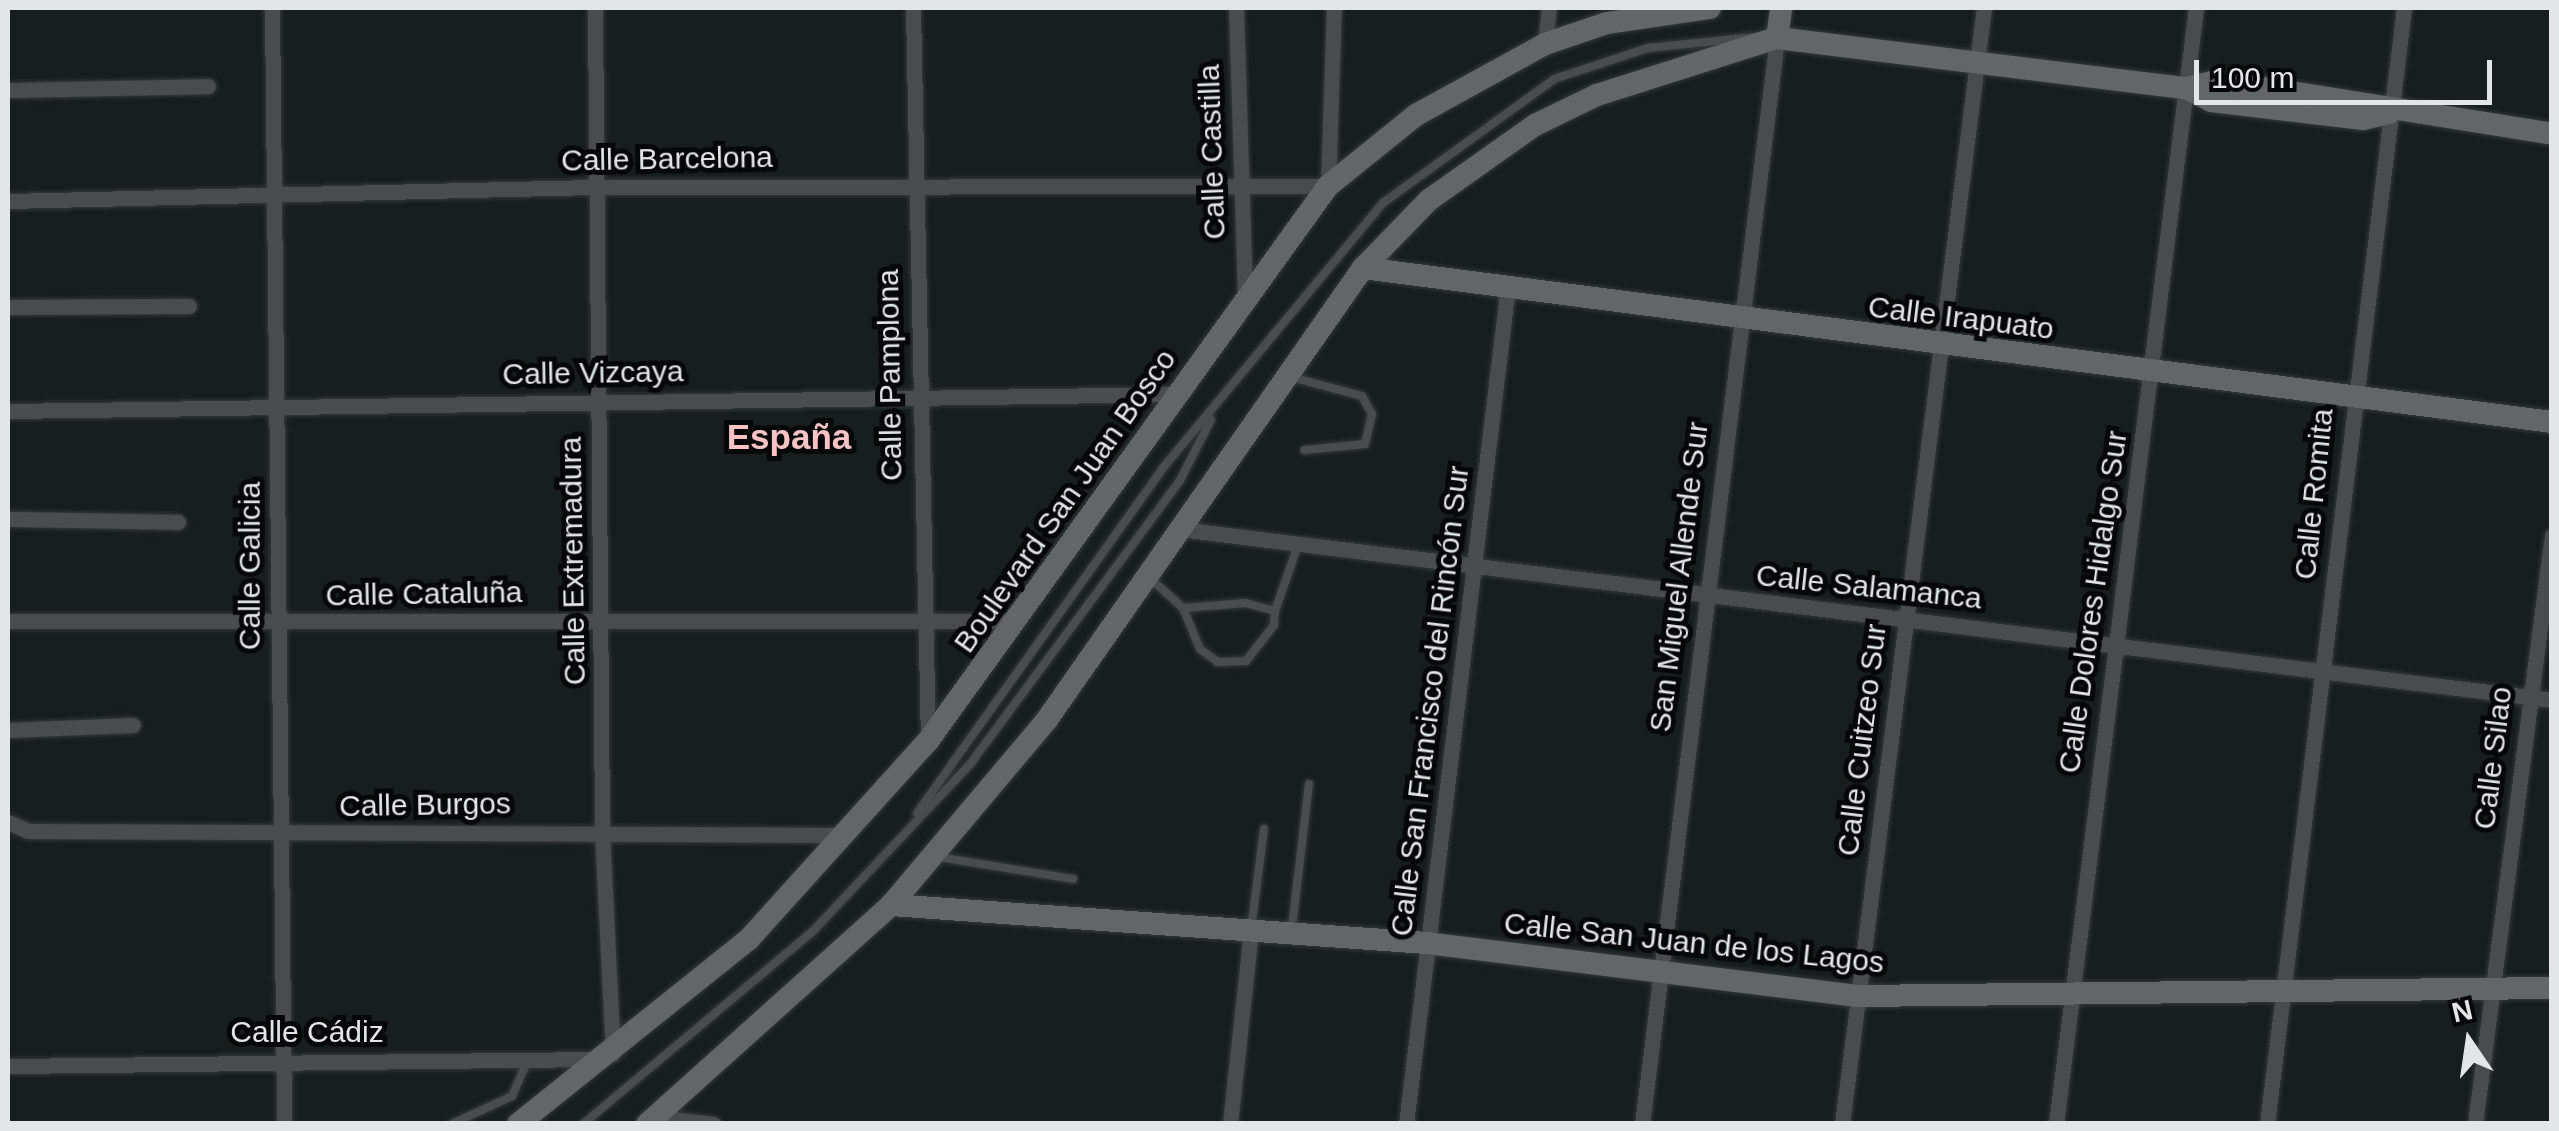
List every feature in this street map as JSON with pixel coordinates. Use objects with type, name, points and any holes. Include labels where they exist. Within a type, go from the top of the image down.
[{"type":"street","name":"Calle Galicia","points":[[272,8],[284,1124]]},
{"type":"street","name":"Calle Extremadura","points":[[594,8],[602,831],[610,1057]]},
{"type":"street","name":"Calle Pamplona","points":[[913,8],[921,617],[928,742]]},
{"type":"street","name":"Calle Castilla","points":[[1236,8],[1245,294]]},
{"type":"street","points":[[1328,186],[1334,8]]},
{"type":"street","points":[[1545,44],[1549,8]]},
{"type":"street","name":"Boulevard San Juan Bosco","points":[[518,1124],[610,1057],[749,939],[928,742],[1021,622],[1245,294],[1328,186],[1416,115],[1545,44],[1607,23],[1710,8]]},
{"type":"street","points":[[1777,38],[1781,8]]},
{"type":"street","name":"Calle Cuitzeo Sur","points":[[1842,1124],[1984,8]]},
{"type":"street","name":"Calle Dolores Hidalgo Sur","points":[[2056,1124],[2196,8]]},
{"type":"street","name":"Calle Romita","points":[[2266,1124],[2323,670],[2352,400],[2404,8]]},
{"type":"street","points":[[651,1120],[892,904],[1046,721],[1364,268],[1429,200],[1534,125],[1597,95],[1777,38],[2186,88],[2212,101],[2363,119],[2389,113],[2552,134]]},
{"type":"street","name":"San Miguel Allende Sur","points":[[1642,1124],[1704,597],[1777,38]]},
{"type":"street","points":[[8,90],[208,86]]},
{"type":"street","name":"Calle Barcelona","points":[[8,201],[594,186],[1328,186]]},
{"type":"street","name":"Calle Irapuato","points":[[1364,268],[1942,348],[2552,422]]},
{"type":"street","name":"Calle San Francisco del Rincón Sur","points":[[1406,1124],[1508,286]]},
{"type":"street","points":[[8,306],[189,306]]},
{"type":"street","name":"Calle Vizcaya","points":[[8,411],[599,398],[918,403],[1179,394]]},
{"type":"street","points":[[8,519],[178,522]]},
{"type":"street","name":"Calle Salamanca","points":[[1180,529],[1476,569],[2114,643],[2552,700]]},
{"type":"street","name":"Calle Silao","points":[[2475,1124],[2552,536]]},
{"type":"street","name":"Calle Cataluña","points":[[8,621],[278,624],[921,617],[1021,622]]},
{"type":"street","points":[[8,730],[133,724]]},
{"type":"street","name":"Calle Burgos","points":[[8,822],[28,832],[602,831],[844,836]]},
{"type":"street","name":"Calle San Juan de los Lagos","points":[[892,904],[1426,943],[1857,996],[2071,995],[2282,986],[2552,988]]},
{"type":"street","points":[[1230,1124],[1251,931]]},
{"type":"street","name":"Calle Cádiz","points":[[8,1066],[283,1058],[610,1057]]},
{"type":"street","points":[[651,1120],[714,1124]]},
{"type":"lane","points":[[917,812],[1155,479],[1214,413],[1338,249],[1383,202],[1507,107],[1554,79],[1648,48],[1777,38]]},
{"type":"lane","points":[[1287,375],[1362,396],[1372,414],[1365,444],[1304,450]]},
{"type":"lane","points":[[583,1124],[811,933],[917,812],[1023,701],[1179,482],[1214,413]]},
{"type":"lane","points":[[1147,575],[1183,608],[1200,649],[1229,664],[1262,648],[1298,544]]},
{"type":"lane","points":[[1183,608],[1237,602],[1274,612]]},
{"type":"lane","points":[[1292,934],[1309,784]]},
{"type":"lane","points":[[1251,931],[1264,830]]},
{"type":"lane","points":[[934,856],[1073,879]]},
{"type":"lane","points":[[452,1124],[512,1096],[528,1059]]},
{"type":"district","name":"España","points":[[789,437]]}]
